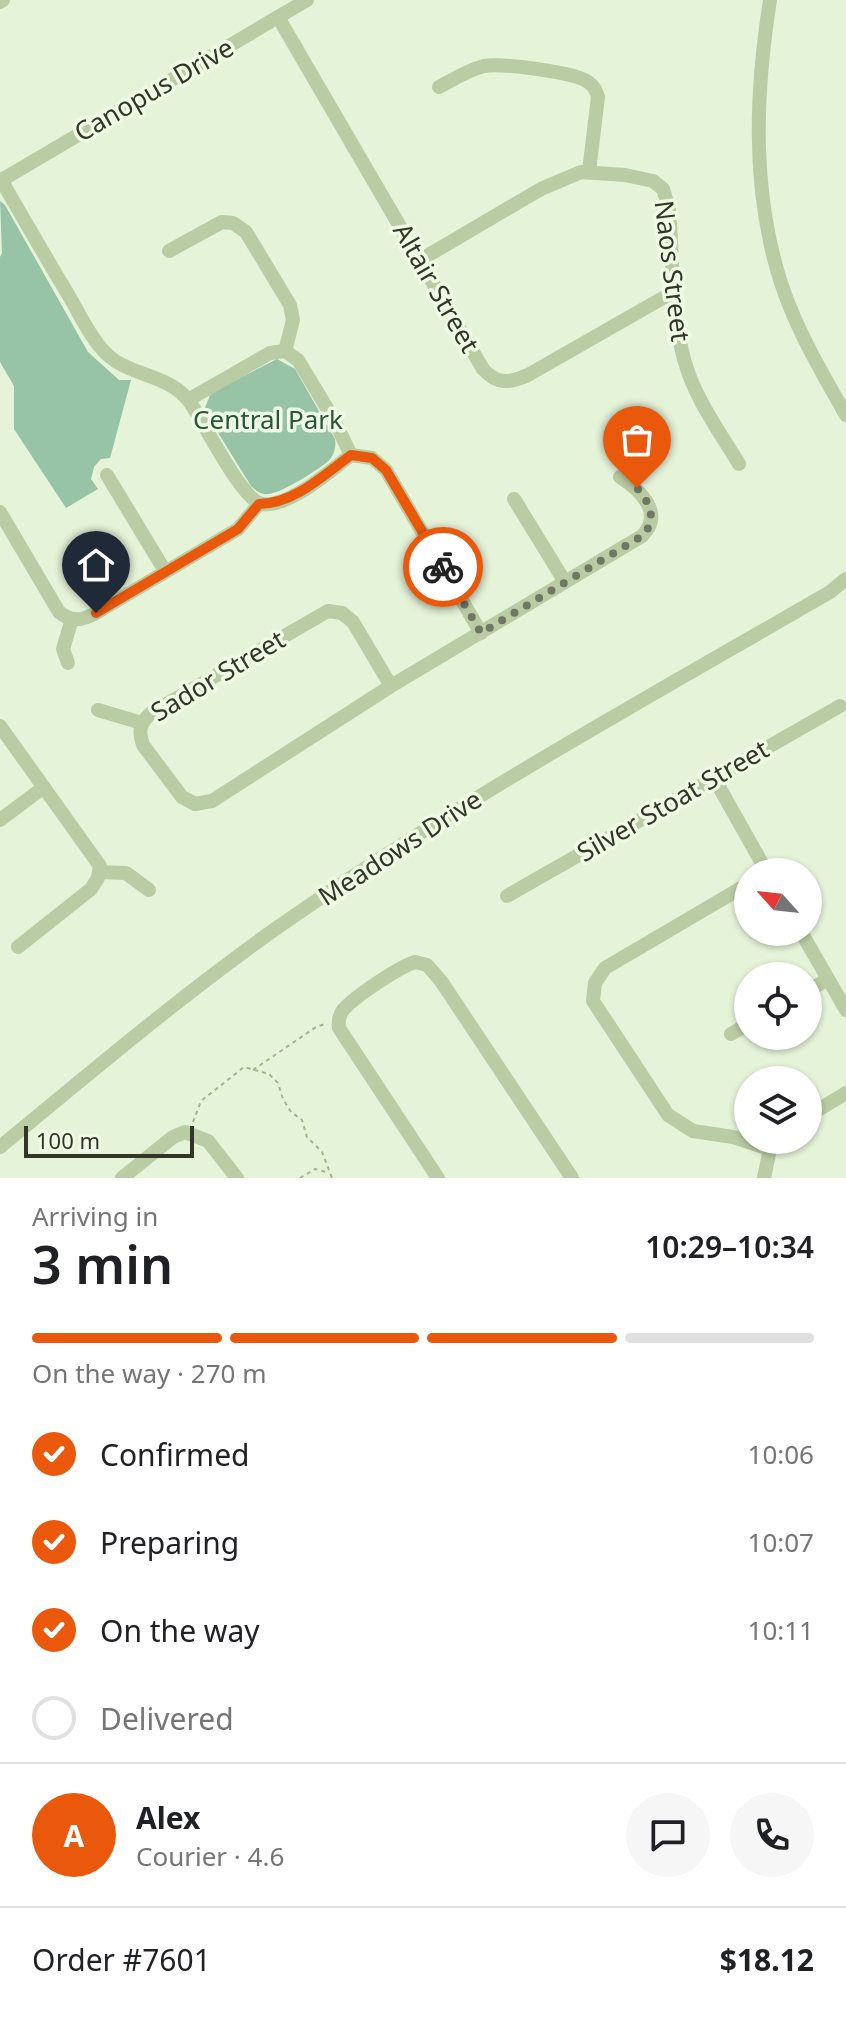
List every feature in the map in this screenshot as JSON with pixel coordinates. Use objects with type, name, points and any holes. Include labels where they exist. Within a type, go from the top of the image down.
[{"type":"street","name":"Canopus Drive","points":[[1,180],[307,0]]},
{"type":"street","points":[[770,0],[758,121],[762,205],[776,269],[793,313],[807,347],[846,415]]},
{"type":"street","name":"Altair Street","points":[[278,17],[483,369],[494,380],[501,382],[528,375],[675,291]]},
{"type":"street","points":[[439,87],[466,73],[494,65],[586,80],[596,90],[598,97],[589,171]]},
{"type":"street","name":"Naos Street","points":[[420,260],[552,183],[573,174],[589,171],[641,178],[659,184],[669,209],[680,341],[689,373],[702,402],[739,464]]},
{"type":"street","points":[[1,180],[99,346],[126,369],[170,384],[188,400],[240,485],[259,504],[270,504],[290,497],[351,455],[372,458],[386,470],[481,633]]},
{"type":"street","points":[[169,251],[222,222],[233,223],[246,232],[290,305],[293,320],[285,351]]},
{"type":"street","points":[[188,400],[270,353],[285,351],[298,360],[351,455]]},
{"type":"street","points":[[107,475],[165,571]]},
{"type":"street","name":"Sador Street","points":[[391,686],[353,622],[342,613],[328,611],[151,713],[142,723],[140,736],[143,745],[182,797],[202,805],[212,801],[391,686],[647,530],[652,517],[646,501],[637,488],[620,477]]},
{"type":"street","points":[[514,499],[565,582]]},
{"type":"street","points":[[0,512],[59,612],[72,619],[87,618],[238,529],[259,504]]},
{"type":"street","name":"Meadows Drive","points":[[0,1147],[136,1035],[258,942],[379,860],[497,786],[830,592],[846,579]]},
{"type":"street","name":"Meadows Drive","points":[[830,592],[846,587]]},
{"type":"street","points":[[68,663],[63,649],[72,619]]},
{"type":"street","name":"Silver Stoat Street","points":[[507,896],[840,706]]},
{"type":"street","points":[[98,710],[142,723]]},
{"type":"street","points":[[0,726],[97,859],[100,872],[91,889],[18,947]]},
{"type":"street","points":[[714,778],[759,858]]},
{"type":"street","points":[[0,820],[44,787]]},
{"type":"street","points":[[100,872],[126,873],[149,890]]},
{"type":"street","points":[[734,892],[605,968],[595,983],[593,1001],[668,1115],[693,1131],[734,1137]]},
{"type":"street","points":[[809,946],[846,1010]]},
{"type":"street","points":[[438,1178],[339,1028],[338,1021],[351,1003],[415,962],[427,965],[441,981],[572,1178]]},
{"type":"street","points":[[822,983],[828,979]]},
{"type":"street","points":[[822,1108],[846,1093]]},
{"type":"street","points":[[122,1178],[173,1137],[185,1132],[208,1141],[237,1178]]},
{"type":"street","points":[[764,1178],[771,1154]]},
{"type":"path","points":[[252,1070],[316,1027],[338,1021]]},
{"type":"path","points":[[185,1132],[196,1117],[201,1101],[244,1067],[269,1074],[278,1083],[291,1112],[302,1120],[307,1137],[322,1152],[327,1172],[332,1178]]},
{"type":"path","points":[[300,1178],[315,1169],[327,1172]]},
{"type":"green space","points":[[0,201],[88,352],[119,380],[131,380],[110,458],[101,459],[94,467],[91,479],[98,489],[66,508],[14,429],[14,386],[0,362]]},
{"type":"green space","name":"Central Park","points":[[277,359],[295,369],[335,439],[335,447],[331,458],[320,467],[282,490],[265,494],[251,486],[204,410],[211,393]]},
{"type":"way so far","points":[[443,567],[481,633],[642,536],[652,517],[637,488]]},
{"type":"route","points":[[96,613],[238,529],[259,504],[270,504],[290,497],[351,455],[372,458],[386,470],[443,567]]}]
